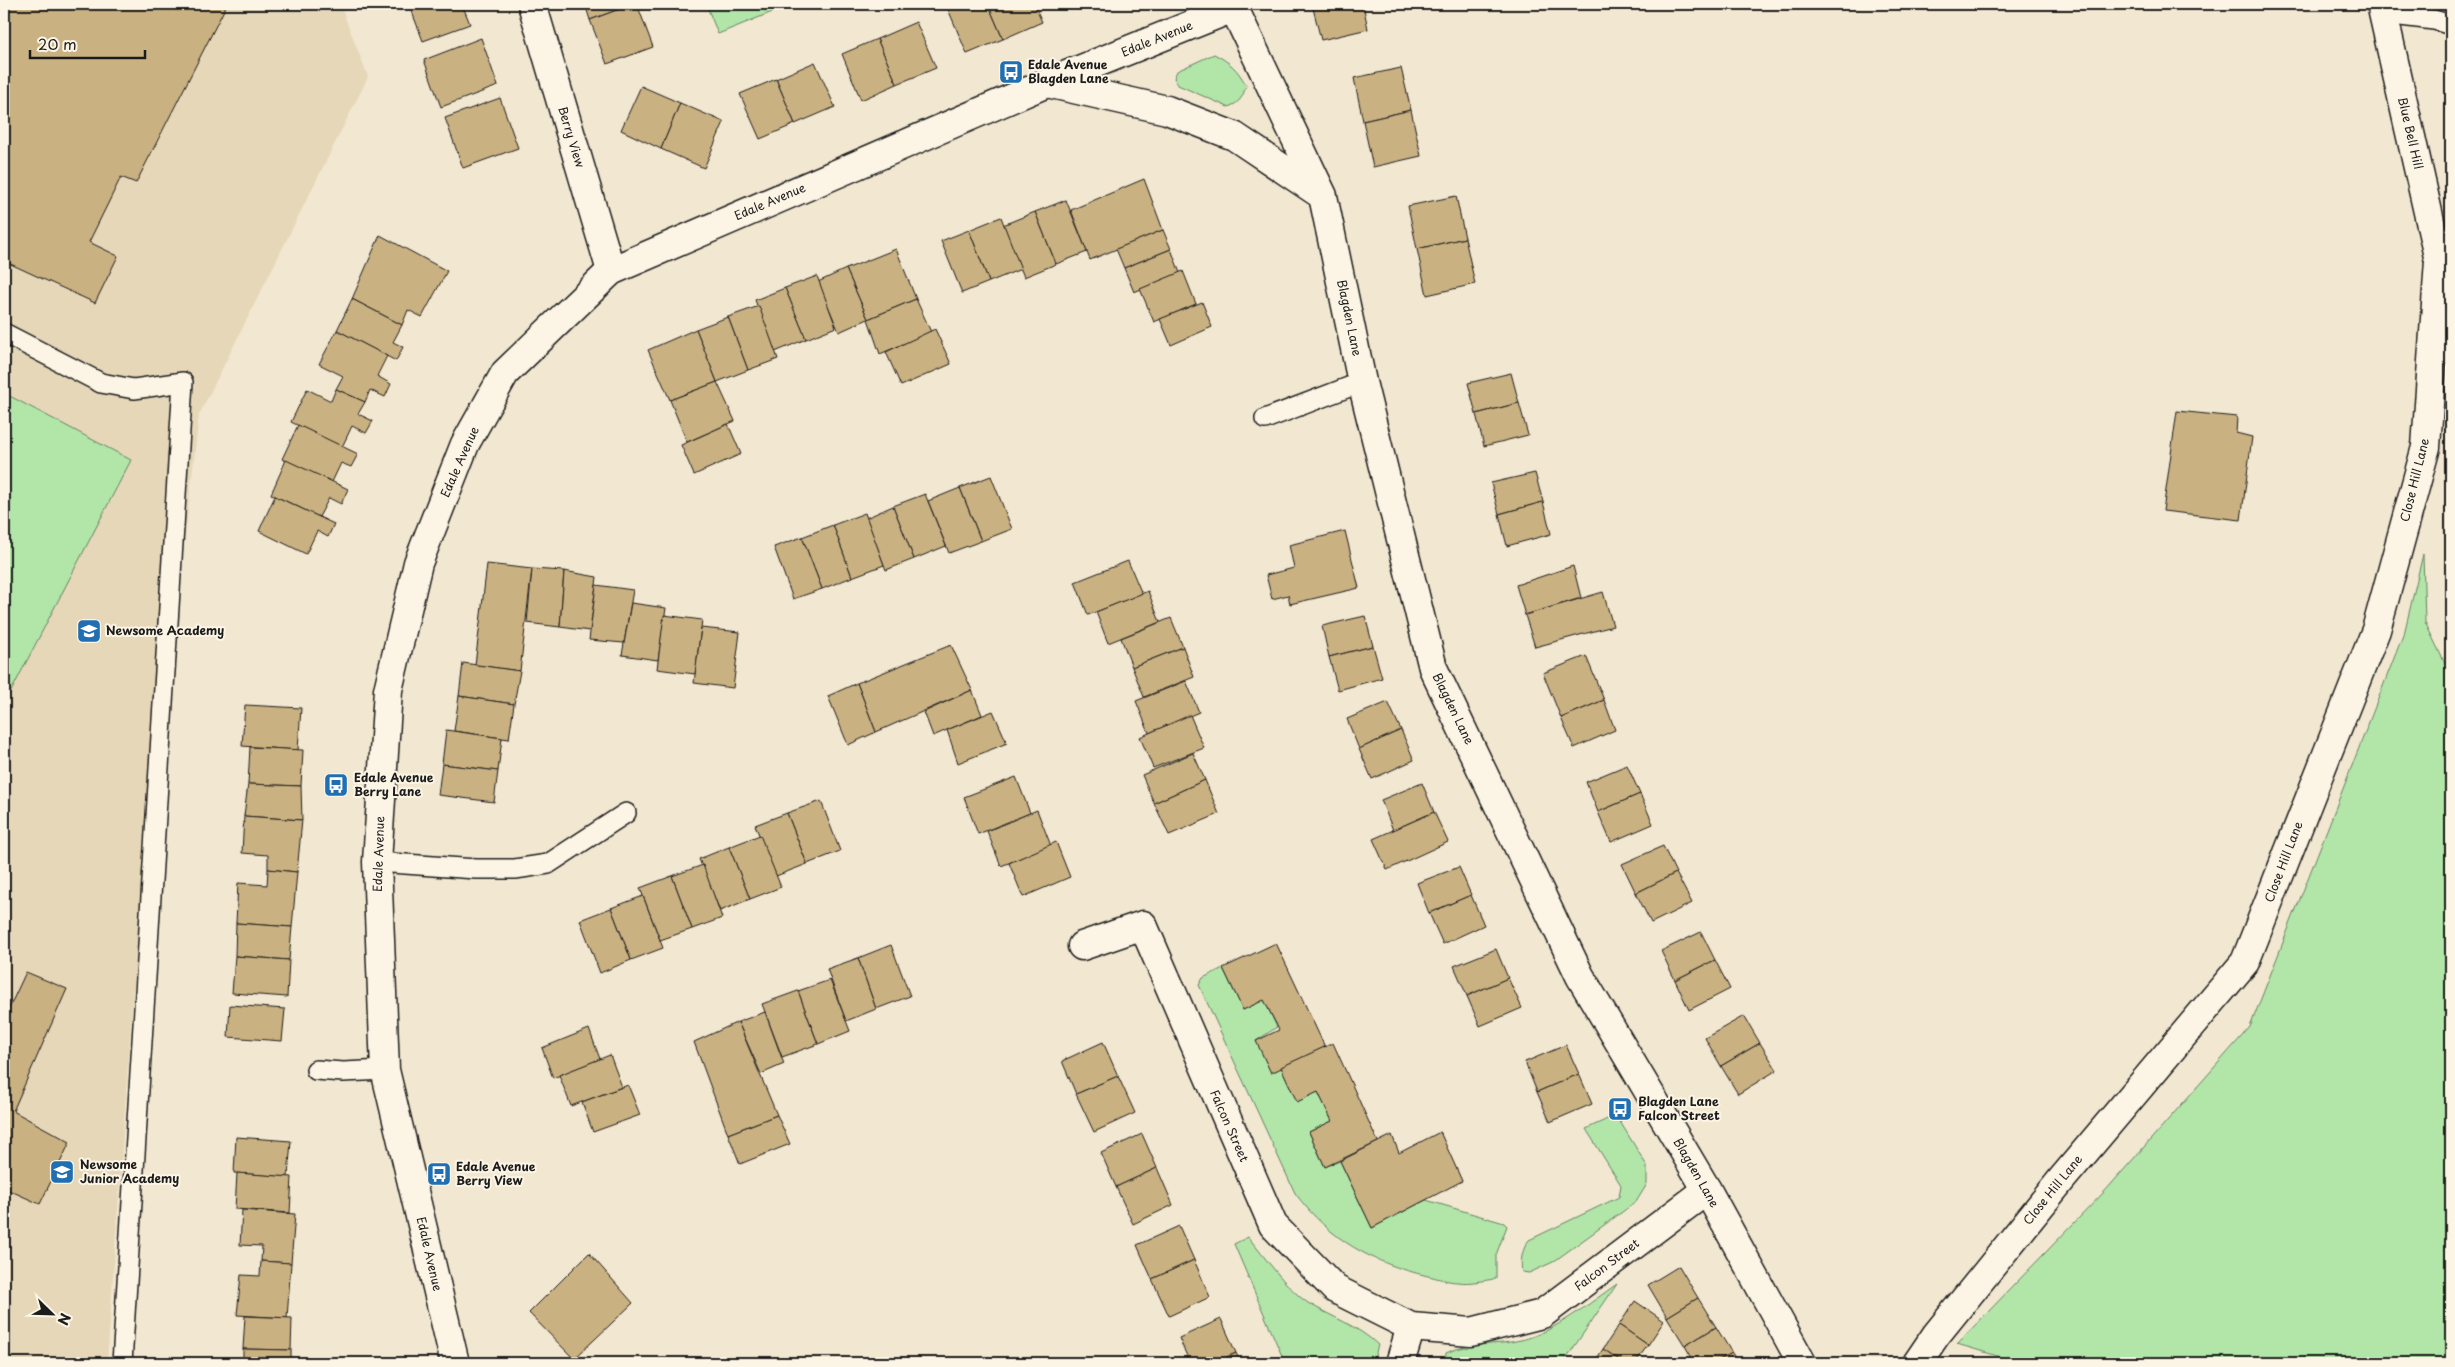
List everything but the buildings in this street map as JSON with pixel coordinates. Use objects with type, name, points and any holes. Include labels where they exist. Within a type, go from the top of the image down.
[{"type":"street","name":"Berry View","points":[[532,4],[611,271]]},
{"type":"street","name":"Edale Avenue","points":[[455,1363],[385,1070],[377,862],[388,690],[418,563],[461,454],[505,373],[611,271],[1048,83],[1233,6]]},
{"type":"street","name":"Blagden Lane","points":[[1233,6],[1323,196],[1362,382],[1433,668],[1580,976],[1707,1190],[1802,1363]]},
{"type":"street","name":"Blue Bell Hill","points":[[2382,9],[2440,261]]},
{"type":"street","points":[[1048,83],[1167,110],[1234,136],[1323,196]]},
{"type":"street","name":"Close Hill Lane","points":[[1917,1363],[1936,1335],[2062,1179],[2245,962],[2376,630],[2426,447],[2440,261]]},
{"type":"street","name":"Falcon Street","points":[[1082,946],[1143,925],[1274,1225],[1335,1289],[1411,1327],[1471,1332],[1542,1314],[1707,1190]]},
{"type":"street","points":[[1400,1363],[1411,1327]]},
{"type":"lane","points":[[2382,9],[2451,25]]},
{"type":"lane","points":[[4,333],[100,383],[134,389],[183,382],[122,1363]]},
{"type":"lane","points":[[1265,419],[1362,382]]},
{"type":"lane","points":[[377,862],[476,869],[516,869],[548,864],[626,813]]},
{"type":"lane","points":[[316,1070],[343,1072],[385,1070]]},
{"type":"shaded area","name":"Newsome Academy","points":[[4,4],[340,4],[368,77],[199,415],[134,981],[107,1363],[4,1363]]},
{"type":"green space","points":[[706,4],[792,4],[718,34]]},
{"type":"green space","points":[[1214,54],[1233,67],[1246,85],[1240,99],[1228,107],[1178,85],[1174,78],[1177,71]]},
{"type":"green space","points":[[4,393],[131,460],[4,705]]},
{"type":"green space","points":[[2423,554],[2425,622],[2451,676],[2451,1363],[2021,1363],[1957,1344],[2106,1190],[2250,1027],[2405,630]]},
{"type":"green space","points":[[1223,968],[1243,1010],[1264,1000],[1277,1027],[1256,1041],[1281,1067],[1297,1101],[1318,1092],[1332,1121],[1309,1132],[1325,1167],[1340,1161],[1372,1228],[1426,1200],[1504,1223],[1507,1226],[1496,1255],[1496,1279],[1467,1283],[1408,1271],[1354,1247],[1323,1224],[1308,1210],[1295,1193],[1199,985],[1203,978]]},
{"type":"green space","points":[[1616,1115],[1647,1166],[1647,1184],[1636,1202],[1553,1262],[1529,1273],[1522,1272],[1522,1255],[1529,1240],[1619,1197],[1621,1185],[1586,1129]]},
{"type":"green space","points":[[1248,1237],[1284,1281],[1300,1297],[1353,1327],[1378,1345],[1373,1363],[1285,1363],[1234,1244]]},
{"type":"green space","points":[[1617,1284],[1563,1363],[1445,1363],[1446,1353],[1464,1347],[1521,1340],[1546,1331]]},
{"type":"place","name":"Edale Avenue Blagden Lane","points":[[1011,72]]},
{"type":"place","name":"Newsome Academy","points":[[89,631]]},
{"type":"place","name":"Edale Avenue Berry Lane","points":[[336,785]]},
{"type":"place","name":"Blagden Lane Falcon Street","points":[[1620,1109]]},
{"type":"place","name":"Newsome Junior Academy","points":[[62,1172]]},
{"type":"place","name":"Edale Avenue Berry View","points":[[439,1174]]}]
